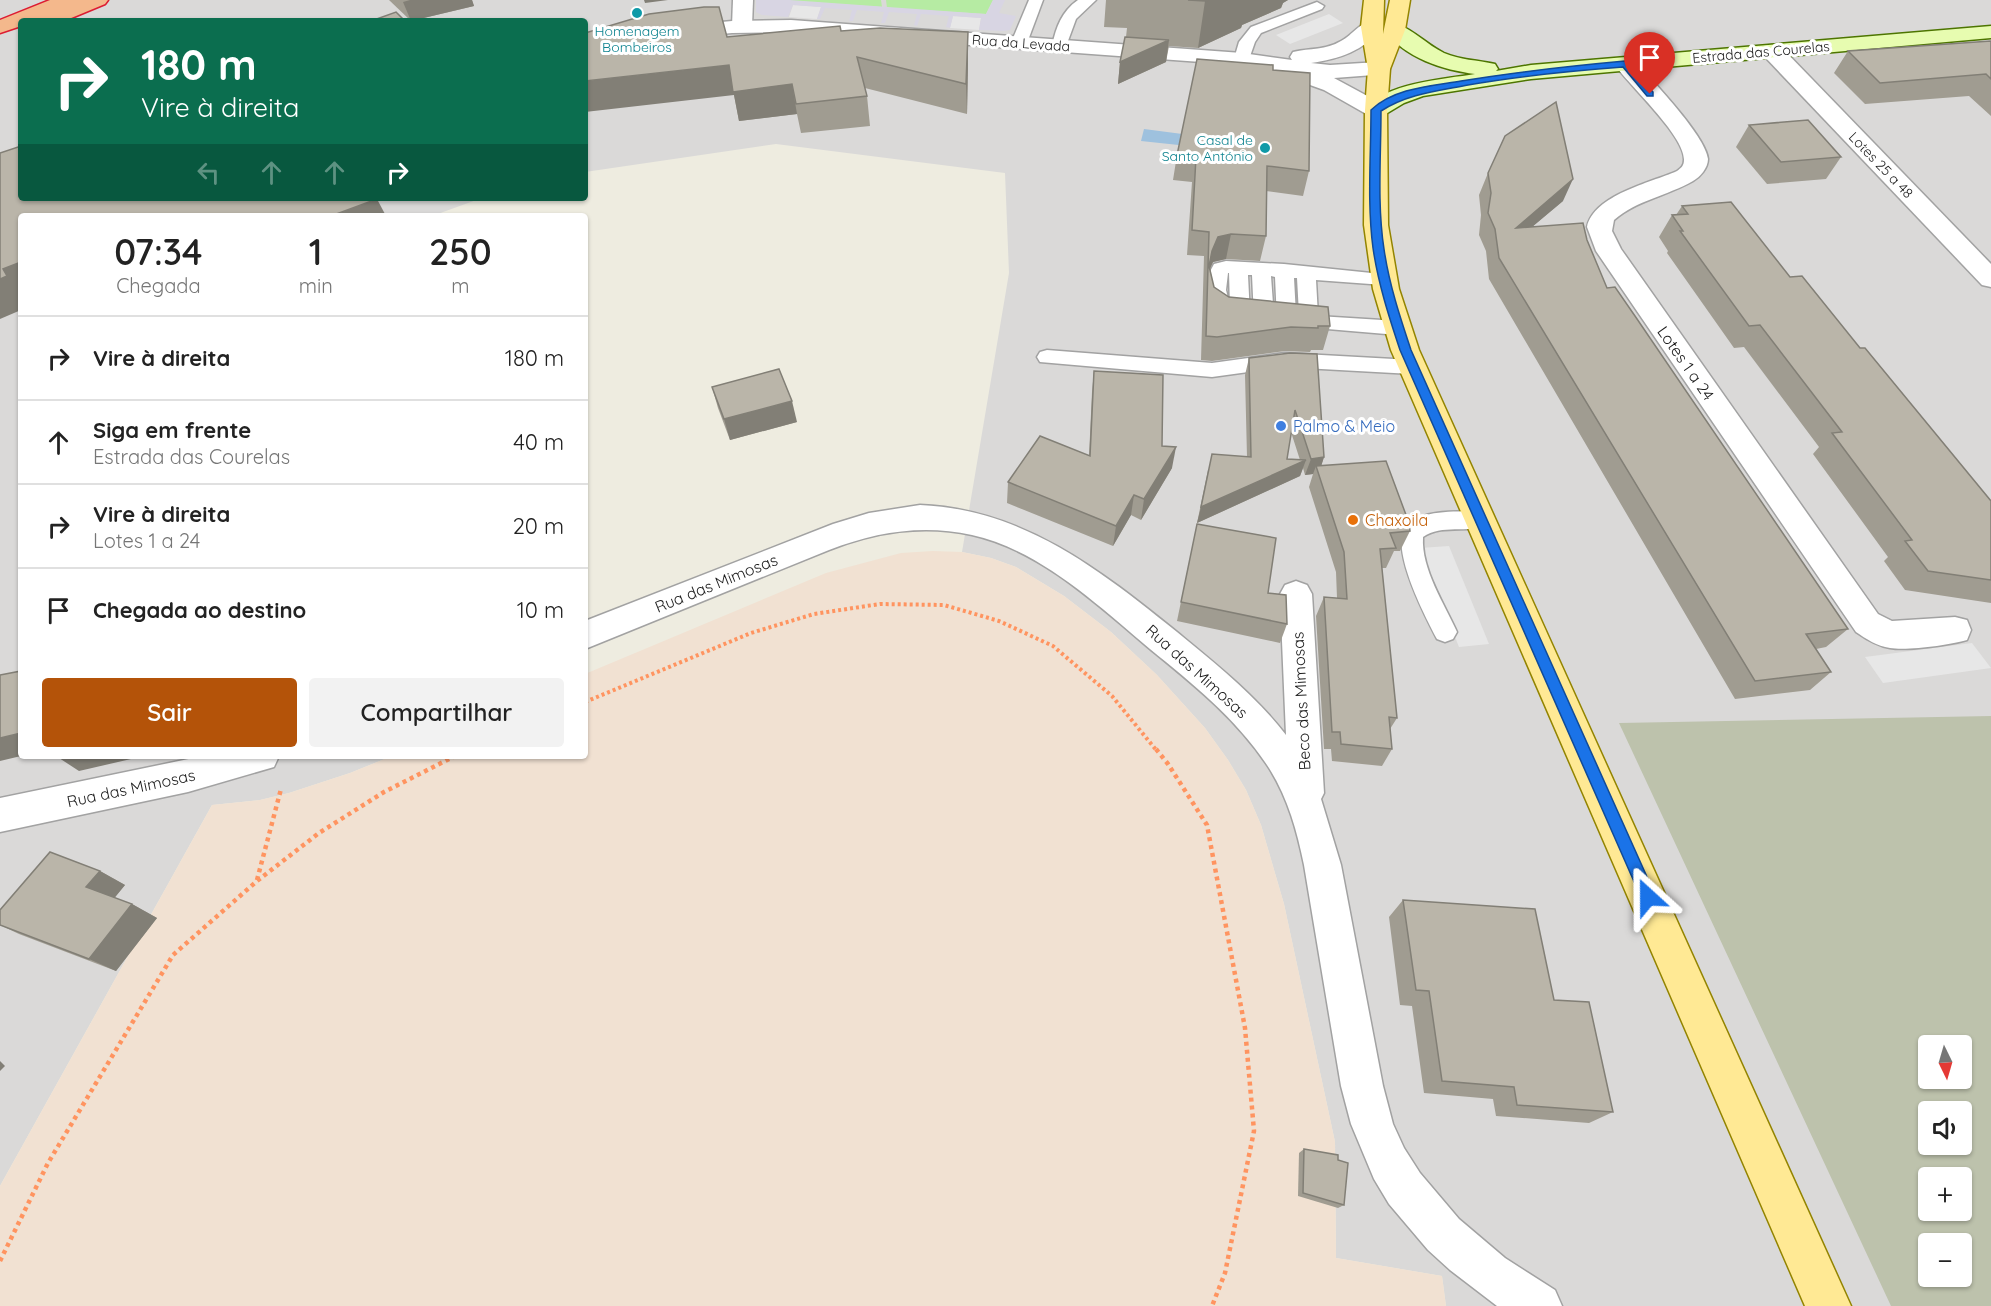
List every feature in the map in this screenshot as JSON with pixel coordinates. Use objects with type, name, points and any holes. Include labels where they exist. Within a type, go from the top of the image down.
[{"type":"highway","points":[[23,18],[68,0]]},
{"type":"highway","points":[[54,18],[98,0]]},
{"type":"highway","points":[[0,27],[18,20]]},
{"type":"highway","points":[[0,40],[18,33]]},
{"type":"main road","points":[[1374,0],[1371,27],[1379,69],[1376,110],[1376,225],[1384,279],[1398,328],[1412,367],[1482,519],[1828,1306]]},
{"type":"main road","points":[[1379,69],[1395,30],[1400,0]]},
{"type":"main road","points":[[1395,30],[1425,54],[1447,63],[1474,68],[1530,72]]},
{"type":"main road","name":"Estrada das Courelas","points":[[1530,72],[1991,32]]},
{"type":"main road","points":[[1379,69],[1412,80],[1456,83]]},
{"type":"main road","points":[[1376,110],[1390,101],[1411,93],[1456,83],[1530,72]]},
{"type":"street","points":[[742,26],[743,0]]},
{"type":"street","name":"Rua da Levada","points":[[661,34],[742,26],[791,26],[1242,59]]},
{"type":"street","points":[[1242,59],[1332,53],[1354,44],[1371,27]]},
{"type":"street","name":"Lotes 25 a 48","points":[[1772,51],[1991,279]]},
{"type":"street","points":[[1242,59],[1321,71],[1379,69]]},
{"type":"street","points":[[1242,59],[1323,81],[1376,110]]},
{"type":"street","name":"Lotes 1 a 24","points":[[1625,64],[1685,136],[1697,159],[1691,172],[1685,176],[1621,204],[1604,216],[1600,223],[1600,231],[1609,251],[1867,623],[1874,629],[1892,635],[1956,630]]},
{"type":"street","name":"Rua das Mimosas","points":[[588,635],[821,541],[863,527],[894,520],[924,517],[979,525],[1015,537],[1066,564],[1105,592],[1241,708],[1269,741],[1293,776],[1307,807],[1322,857],[1358,1065],[1369,1115],[1378,1140],[1402,1185],[1418,1208],[1438,1229],[1514,1291],[1539,1306]]},
{"type":"street","name":"Beco das Mimosas","points":[[1296,594],[1307,807]]},
{"type":"street","name":"Rua das Mimosas","points":[[0,815],[200,773],[273,767]]},
{"type":"lane","points":[[1019,43],[1036,0]]},
{"type":"lane","points":[[1060,46],[1068,18],[1078,6],[1089,0]]},
{"type":"lane","points":[[1242,59],[1247,42],[1256,30],[1317,6]]},
{"type":"lane","points":[[1384,279],[1226,267],[1219,271],[1218,303],[1224,312],[1240,316],[1398,328]]},
{"type":"lane","points":[[1261,269],[1264,318]]},
{"type":"lane","points":[[1284,270],[1287,320]]},
{"type":"lane","points":[[1306,272],[1309,321]]},
{"type":"lane","points":[[1047,357],[1212,370],[1285,360],[1412,367]]},
{"type":"lane","points":[[1445,632],[1415,558],[1411,541],[1412,534],[1417,529],[1435,523],[1482,519]]},
{"type":"path","points":[[588,701],[751,633],[814,614],[880,604],[944,605],[999,621],[1053,646],[1112,696],[1168,764],[1207,825],[1245,1028],[1254,1131],[1225,1273],[1212,1306]]},
{"type":"path","points":[[0,1261],[48,1163],[173,955],[257,881],[319,833],[384,792],[449,759]]},
{"type":"path","points":[[257,881],[273,767]]},
{"type":"shaded area","points":[[0,0],[1991,0],[1991,1306],[1446,1306],[1442,1276],[1336,1258],[1335,1142],[1284,904],[1261,825],[1246,790],[1205,728],[1157,675],[1111,632],[1064,596],[1016,567],[991,558],[962,552],[1009,273],[1005,173],[776,144],[588,172],[588,18],[18,18],[18,201],[474,201],[440,213],[18,213],[18,759],[385,759],[350,773],[260,800],[212,805],[0,1186]]},
{"type":"shaded area","points":[[756,0],[790,0],[986,14],[993,0],[1005,0],[999,13],[1016,16],[1010,30],[979,30],[981,18],[953,16],[950,28],[946,27],[949,16],[921,14],[917,26],[914,25],[917,14],[889,12],[885,23],[881,23],[884,12],[857,10],[853,21],[849,21],[852,10],[825,8],[820,19],[817,19],[821,7],[793,5],[788,17],[762,15],[756,12]]},
{"type":"shaded area","points":[[793,5],[821,7],[817,19],[789,17]]},
{"type":"shaded area","points":[[1329,14],[1343,23],[1290,44],[1276,35]]},
{"type":"shaded area","points":[[953,16],[981,18],[979,30],[950,28]]},
{"type":"shaded area","points":[[1449,546],[1489,644],[1459,647],[1420,548]]},
{"type":"shaded area","points":[[962,552],[991,558],[1016,567],[1064,596],[1111,632],[1157,675],[1205,728],[1246,790],[1261,825],[1284,904],[1335,1142],[1336,1258],[1442,1276],[1446,1306],[0,1306],[0,1186],[212,805],[260,800],[289,793],[385,759],[588,759],[588,673],[826,573],[901,553]]},
{"type":"shaded area","points":[[1972,643],[1991,668],[1883,683],[1865,657]]},
{"type":"shaded area","points":[[1991,716],[1991,1306],[1891,1306],[1619,723]]},
{"type":"green space","points":[[881,0],[882,7],[790,1]]},
{"type":"green space","points":[[886,0],[993,0],[986,14],[887,8]]},
{"type":"water","points":[[1144,129],[1190,135],[1188,146],[1141,141]]},
{"type":"building","points":[[719,7],[727,37],[840,26],[841,31],[880,28],[968,32],[966,84],[857,57],[867,96],[796,104],[792,84],[733,92],[729,65],[588,81],[588,32],[649,14]]},
{"type":"building","points":[[396,12],[402,18],[379,18]]},
{"type":"building","points":[[1125,37],[1169,40],[1120,62]]},
{"type":"building","points":[[1991,41],[1991,79],[1986,74],[1880,83],[1848,51]]},
{"type":"building","points":[[1197,59],[1273,65],[1273,70],[1310,73],[1309,171],[1267,166],[1266,236],[1231,234],[1218,237],[1209,266],[1214,287],[1229,297],[1328,307],[1330,326],[1291,327],[1217,337],[1206,336],[1209,232],[1192,230],[1196,157],[1177,155]]},
{"type":"building","points":[[1556,102],[1573,179],[1516,228],[1583,223],[1587,240],[1607,288],[1615,287],[1848,629],[1806,634],[1831,672],[1755,681],[1499,258],[1495,229],[1488,213],[1491,193],[1488,173],[1505,136]]},
{"type":"building","points":[[1808,120],[1841,157],[1781,162],[1749,125]]},
{"type":"building","points":[[18,147],[18,201],[372,201],[339,213],[18,213],[18,263],[3,269],[7,276],[0,279],[0,153]]},
{"type":"building","points":[[1731,202],[1790,277],[1802,276],[1860,348],[1865,348],[1991,501],[1991,580],[1928,571],[1905,541],[1912,540],[1832,433],[1842,432],[1760,325],[1749,326],[1680,231],[1683,231],[1672,215],[1688,214],[1682,206]]},
{"type":"building","points":[[1290,353],[1317,354],[1324,457],[1311,459],[1295,410],[1287,459],[1306,460],[1201,507],[1212,454],[1251,457],[1249,358]]},
{"type":"building","points":[[779,369],[792,401],[724,419],[712,387]]},
{"type":"building","points":[[1094,371],[1163,375],[1162,446],[1176,447],[1144,499],[1134,495],[1116,526],[1008,482],[1040,436],[1090,456]]},
{"type":"building","points":[[1386,461],[1410,531],[1390,533],[1396,548],[1380,549],[1397,718],[1389,717],[1392,749],[1341,744],[1340,732],[1332,732],[1324,597],[1347,599],[1344,552],[1316,466]]},
{"type":"building","points":[[1197,524],[1276,538],[1268,593],[1286,595],[1287,624],[1181,602]]},
{"type":"building","points":[[18,672],[18,734],[0,738],[0,675]]},
{"type":"building","points":[[50,852],[100,871],[86,887],[132,904],[89,959],[0,925],[0,910]]},
{"type":"building","points":[[1403,900],[1535,909],[1554,1000],[1589,1002],[1613,1112],[1517,1105],[1514,1087],[1442,1081],[1429,991],[1416,990]]},
{"type":"building","points":[[1304,1149],[1338,1155],[1338,1160],[1348,1163],[1344,1205],[1303,1193]]},
{"type":"place","name":"Homenagem Bombeiros","points":[[637,13]]},
{"type":"place","name":"Casal de Santo António","points":[[1265,148]]},
{"type":"place","name":"Palmo & Meio","points":[[1281,426]]},
{"type":"place","name":"Chaxoila","points":[[1353,520]]},
{"type":"route","points":[[1648,897],[1482,519],[1428,402],[1397,325],[1388,297],[1378,247],[1376,110],[1390,101],[1419,90],[1456,83],[1530,72],[1625,64],[1650,94]]}]
